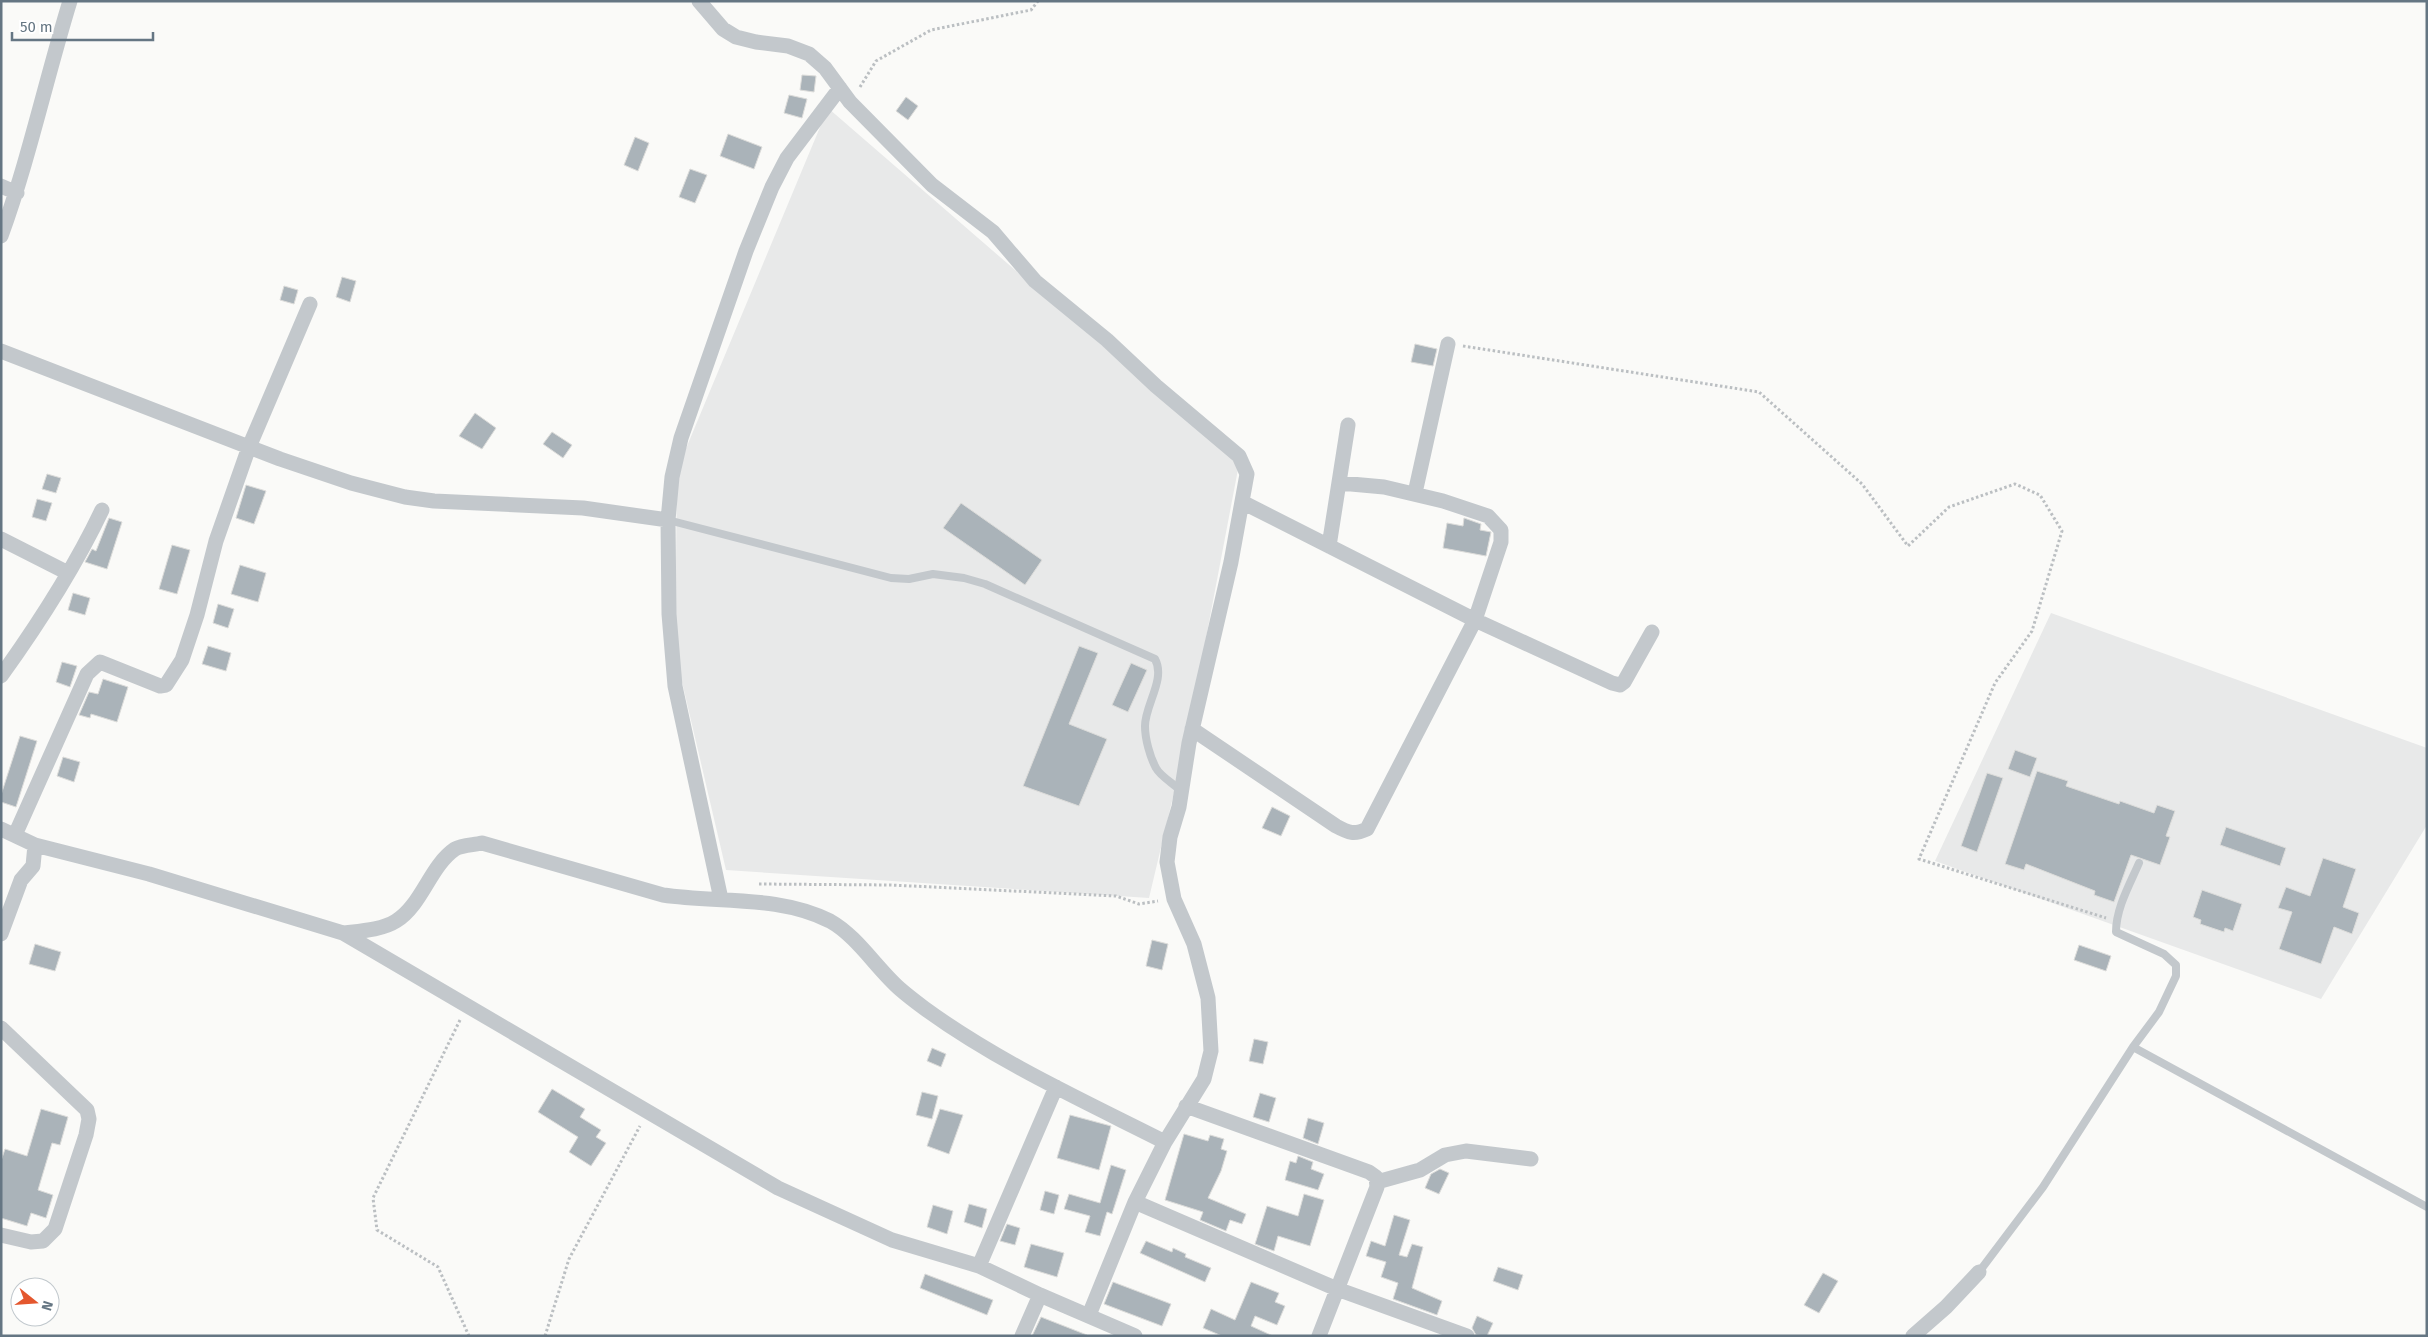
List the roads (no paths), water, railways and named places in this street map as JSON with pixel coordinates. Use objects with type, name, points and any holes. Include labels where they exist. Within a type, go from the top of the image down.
[{"type":"street","points":[[1,236],[17,193],[37,112],[70,1]]},
{"type":"street","points":[[700,1],[723,29],[736,37],[756,42],[788,46],[809,54],[825,68],[850,102],[932,186],[992,232],[1036,281],[1107,340],[1156,386],[1239,456],[1247,474],[1231,562],[1192,729],[1182,791],[1170,837],[1167,862],[1174,898],[1194,944],[1208,998],[1211,1051],[1204,1079],[1165,1142],[1135,1202],[1089,1315]]},
{"type":"street","points":[[721,899],[675,686],[669,614],[668,520],[672,477],[681,438],[746,251],[772,187],[787,158],[840,88]]},
{"type":"street","points":[[1,186],[17,193]]},
{"type":"street","points":[[310,304],[249,446],[216,541],[197,615],[182,660],[166,685],[160,686],[100,662],[87,674],[8,832],[35,845],[149,874],[344,933],[778,1188],[892,1240],[979,1266],[1135,1336]]},
{"type":"street","points":[[1415,493],[1448,344]]},
{"type":"street","points":[[1,351],[351,483],[405,497],[434,501],[583,508],[668,520]]},
{"type":"street","points":[[1329,546],[1348,425]]},
{"type":"street","points":[[1192,729],[1336,826],[1350,834],[1357,834],[1367,829],[1475,620],[1501,542],[1501,530],[1488,516],[1415,493],[1384,487],[1340,483]]},
{"type":"street","points":[[1242,502],[1475,620],[1620,684],[1624,682],[1652,632]]},
{"type":"street","points":[[1,676],[46,613],[88,539],[102,510]]},
{"type":"street","points":[[1,539],[68,573]]},
{"type":"street","points":[[344,933],[386,926],[398,920],[421,894],[436,869],[449,855],[457,848],[482,843],[662,895],[690,899],[752,900],[802,911],[830,921],[857,944],[900,988],[955,1029],[1056,1087],[1165,1142]]},
{"type":"street","points":[[1,934],[21,880],[34,866],[35,845]]},
{"type":"street","points":[[1,1028],[87,1110],[89,1120],[86,1136],[56,1228],[43,1241],[31,1242],[1,1235]]},
{"type":"street","points":[[979,1266],[1056,1087]]},
{"type":"street","points":[[1186,1106],[1369,1172],[1376,1177],[1377,1182],[1319,1336]]},
{"type":"street","points":[[1377,1182],[1420,1170],[1444,1155],[1466,1151],[1531,1159]]},
{"type":"street","points":[[1135,1202],[1337,1289],[1467,1336]]},
{"type":"street","points":[[1913,1336],[1946,1307],[1978,1272]]},
{"type":"street","points":[[1022,1336],[1040,1295]]},
{"type":"lane","points":[[668,520],[891,578],[909,579],[933,574],[964,578],[985,584],[1155,659],[1158,665],[1158,678],[1145,726],[1148,746],[1156,769],[1182,791]]},
{"type":"lane","points":[[1978,1272],[2043,1187],[2158,1012],[2176,976],[2176,965],[2164,954],[2116,932],[2116,921],[2139,863]]},
{"type":"lane","points":[[2134,1047],[2427,1207]]}]
